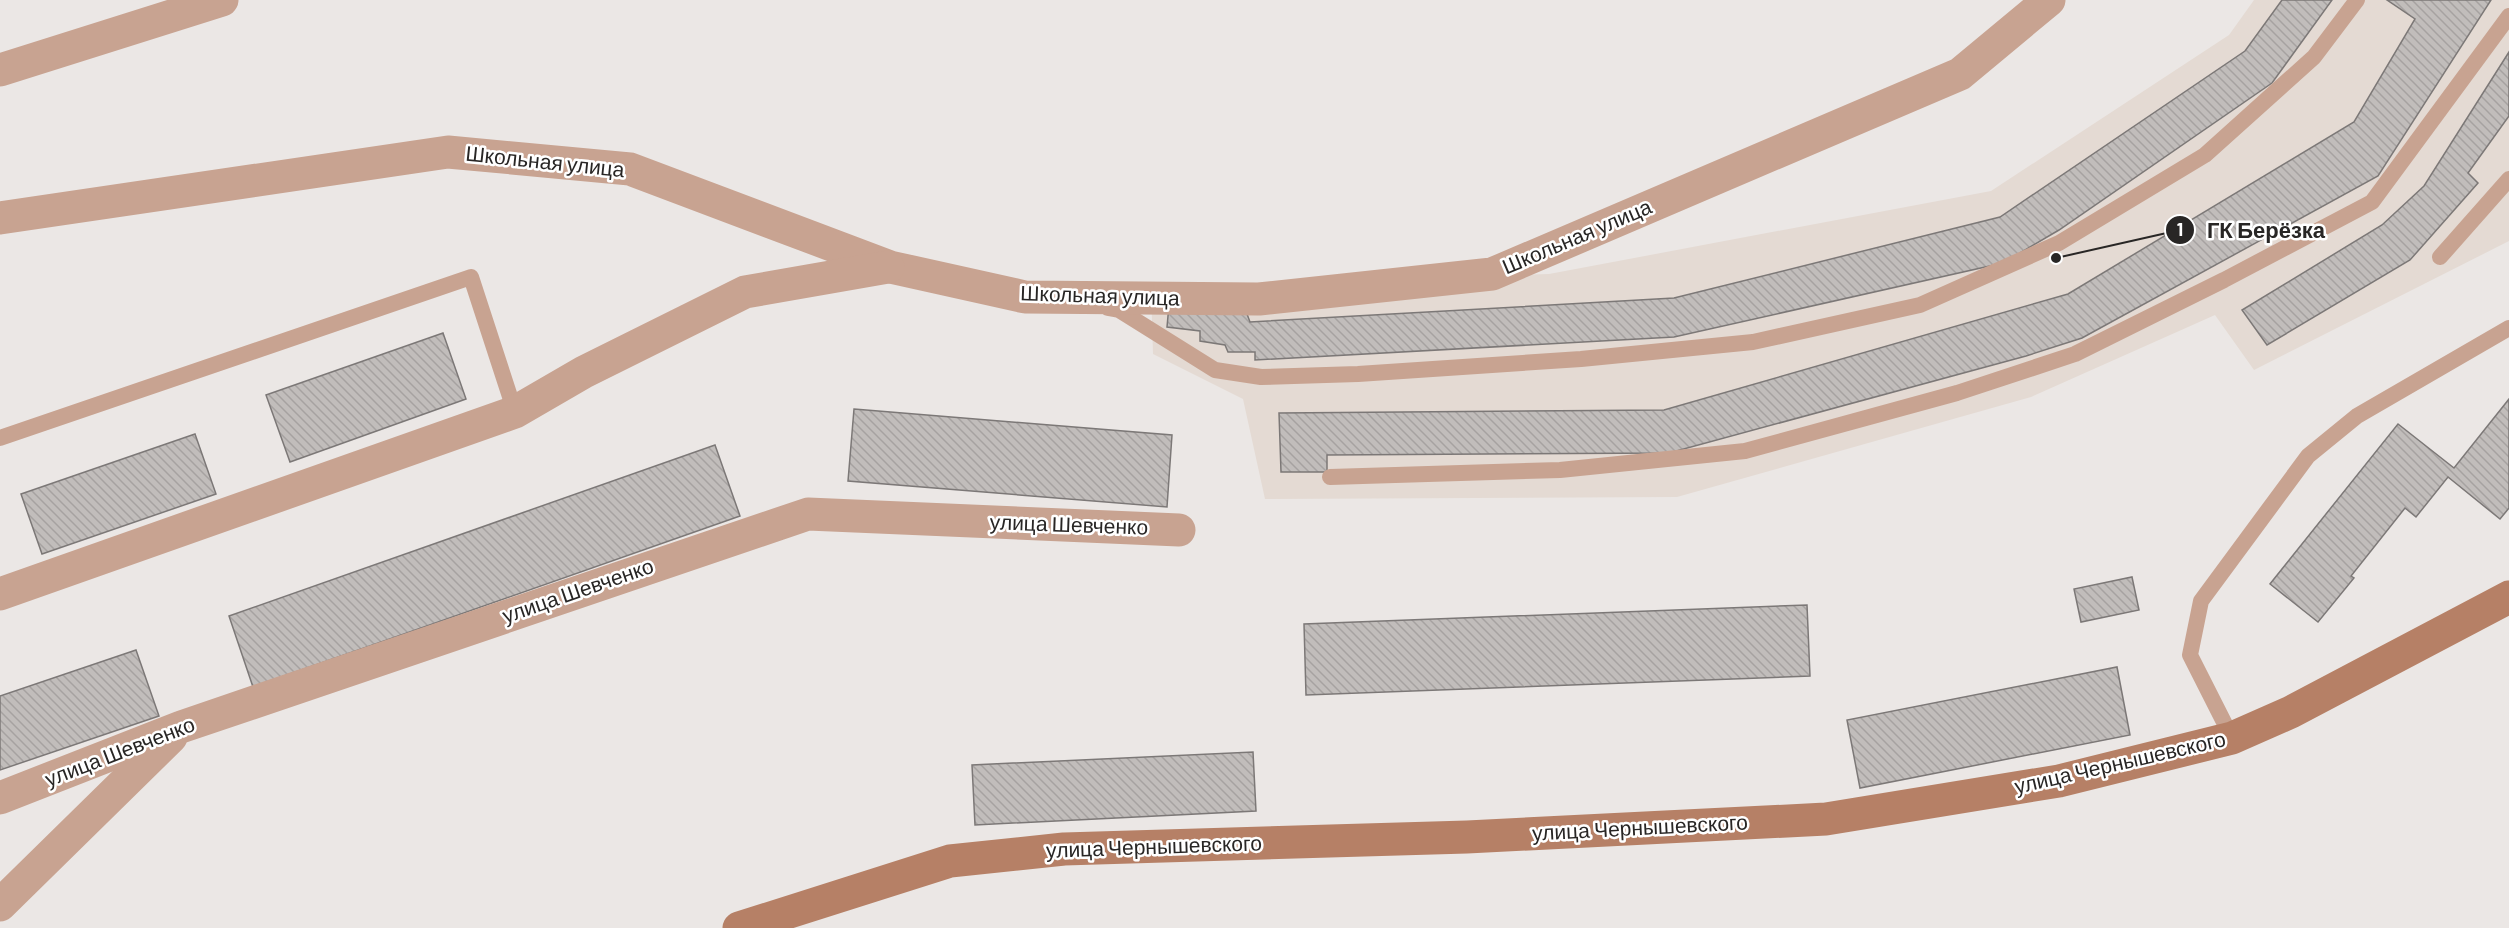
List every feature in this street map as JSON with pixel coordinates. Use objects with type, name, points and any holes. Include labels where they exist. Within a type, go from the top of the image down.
[{"type":"main road","name":"улица Чернышевского","points":[[739,928],[950,861],[1064,849],[1467,837],[1826,819],[2059,781],[2232,738],[2291,712],[2509,597]]},
{"type":"street","points":[[0,70],[222,0]]},
{"type":"street","name":"Школьная улица","points":[[0,218],[448,152],[630,169],[890,267],[1025,297],[1259,299],[1492,274],[1960,75],[2049,0]]},
{"type":"street","points":[[0,594],[515,412],[584,372],[745,292],[890,267]]},
{"type":"street","name":"улица Шевченко","points":[[0,798],[181,727],[808,514],[1179,530]]},
{"type":"street","points":[[0,905],[181,727]]},
{"type":"lane","points":[[1025,297],[1119,310],[1215,370],[1261,377],[1358,374],[1581,360],[1753,342],[1920,305],[2059,243],[2205,155],[2314,57],[2357,0]]},
{"type":"lane","points":[[1330,477],[1560,470],[1744,451],[1957,393],[2075,354],[2224,280],[2372,202],[2509,16]]},
{"type":"lane","points":[[2440,257],[2509,179]]},
{"type":"lane","points":[[0,438],[471,277],[515,412]]},
{"type":"lane","points":[[2232,738],[2190,655],[2201,601],[2308,456],[2357,416],[2509,328]]},
{"type":"shaded area","points":[[2254,0],[2509,0],[2509,241],[2254,370],[2215,315],[2031,397],[1677,497],[1265,499],[1243,399],[1153,354],[1151,287],[1549,274],[1991,191],[2229,35]]},
{"type":"building","points":[[2282,0],[2332,0],[2272,83],[2059,230],[2003,263],[1674,337],[1255,360],[1255,352],[1228,352],[1225,345],[1200,341],[1200,331],[1167,327],[1169,305],[1247,314],[1250,322],[1674,298],[2000,217],[2245,51]]},
{"type":"building","points":[[2387,0],[2491,0],[2378,176],[2082,338],[2026,356],[1669,453],[1327,455],[1327,472],[1281,472],[1279,413],[1664,410],[2068,294],[2354,122],[2415,19]]},
{"type":"building","points":[[2509,52],[2509,116],[2468,173],[2478,183],[2410,260],[2267,345],[2242,310],[2382,225],[2424,186]]},
{"type":"building","points":[[443,333],[466,399],[290,462],[266,395]]},
{"type":"building","points":[[2509,399],[2509,508],[2500,519],[2448,477],[2416,517],[2405,508],[2351,576],[2354,578],[2318,622],[2270,584],[2398,424],[2454,468]]},
{"type":"building","points":[[854,409],[1172,435],[1167,507],[848,481]]},
{"type":"building","points":[[195,434],[216,494],[42,554],[21,494]]},
{"type":"building","points":[[715,445],[740,516],[253,687],[229,616]]},
{"type":"building","points":[[2132,577],[2139,610],[2081,622],[2074,589]]},
{"type":"building","points":[[1807,605],[1810,676],[1306,695],[1304,624]]},
{"type":"building","points":[[136,650],[159,716],[0,770],[0,696]]},
{"type":"building","points":[[2117,667],[2130,735],[1860,788],[1847,720]]},
{"type":"building","points":[[1253,752],[1256,811],[975,825],[972,765]]},
{"type":"place","name":"ГК Берёзка","points":[[2056,258]]}]
